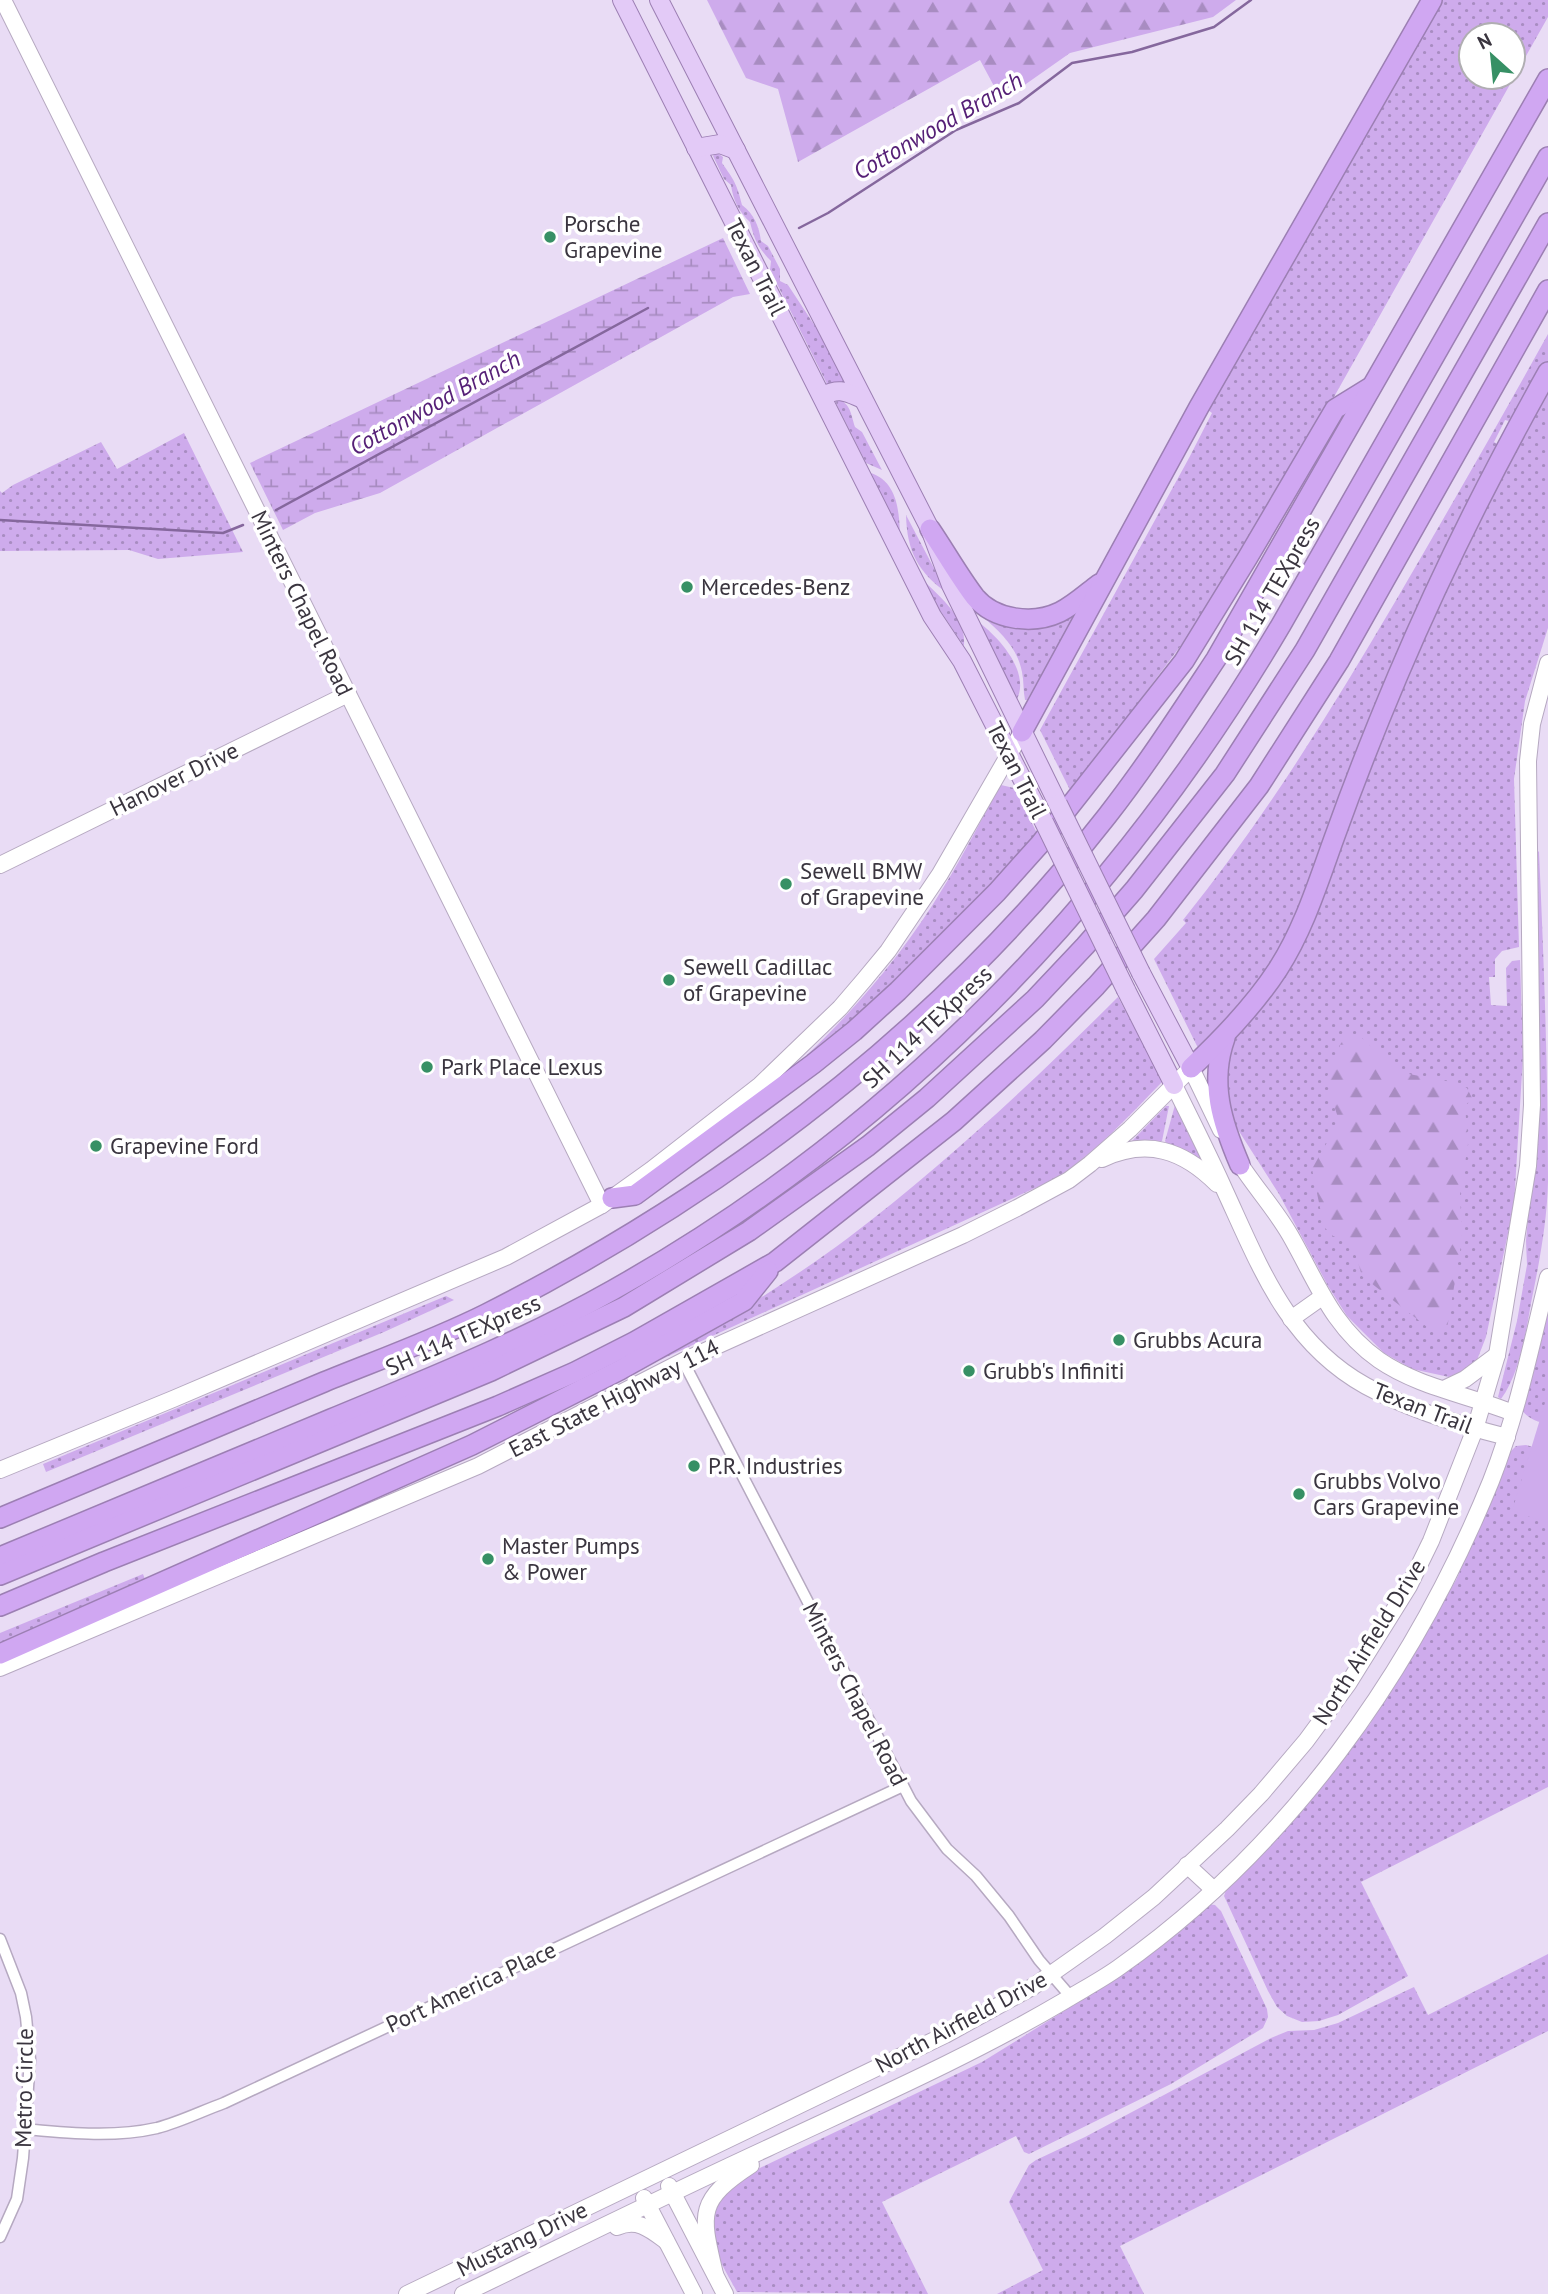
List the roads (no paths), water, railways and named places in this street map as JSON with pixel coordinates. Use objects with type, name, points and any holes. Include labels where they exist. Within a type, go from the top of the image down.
[{"type":"highway","points":[[1022,732],[1199,407],[1432,0]]},
{"type":"highway","points":[[0,1518],[482,1316],[585,1262],[650,1224],[754,1154],[833,1094],[945,994],[997,942],[1108,816],[1174,724],[1216,659],[1548,79]]},
{"type":"highway","name":"SH 114 TEXpress","points":[[0,1557],[437,1375],[559,1319],[672,1256],[733,1216],[822,1151],[908,1080],[963,1030],[1065,925],[1114,868],[1202,750],[1243,690],[1281,625],[1548,157]]},
{"type":"highway","name":"SH 114 TEXpress","points":[[0,1575],[491,1371],[624,1307],[749,1231],[858,1153],[927,1098],[999,1033],[1085,946],[1134,890],[1225,774],[1305,650],[1548,223]]},
{"type":"highway","points":[[0,1606],[575,1372],[634,1342],[775,1262],[954,1121],[1044,1040],[1131,948],[1203,861],[1259,786],[1339,661],[1548,290]]},
{"type":"highway","points":[[1191,1068],[1227,1034],[1262,992],[1293,945],[1319,884],[1366,753],[1429,603],[1503,453],[1548,372]]},
{"type":"highway","points":[[607,1202],[635,1195],[813,1064],[898,991],[988,902],[1056,825],[1184,661],[1335,410],[1373,385]]},
{"type":"highway","points":[[930,529],[976,597],[993,611],[1015,619],[1036,620],[1063,611],[1106,579]]},
{"type":"highway","points":[[1227,1034],[1219,1054],[1216,1082],[1222,1121],[1240,1165]]},
{"type":"highway","points":[[0,1654],[472,1445],[529,1417],[744,1301],[775,1262]]},
{"type":"main road","name":"Minters Chapel Road","points":[[3,0],[348,694],[607,1202]]},
{"type":"main road","name":"Texan Trail","points":[[622,0],[932,616],[962,661],[1044,822],[1226,1192],[1254,1259],[1270,1289],[1312,1344],[1365,1385],[1406,1405],[1507,1437]]},
{"type":"main road","name":"Texan Trail","points":[[659,0],[930,529],[951,585],[1022,732],[1240,1165],[1290,1234],[1322,1297],[1355,1342],[1380,1361],[1409,1376],[1513,1413]]},
{"type":"main road","points":[[696,148],[720,144],[736,150]]},
{"type":"main road","points":[[822,396],[834,390],[841,390],[863,399]]},
{"type":"main road","name":"North Airfield Drive","points":[[636,2184],[946,2035],[1051,1974],[1105,1936],[1154,1897],[1261,1794],[1306,1741],[1348,1684],[1409,1586],[1432,1541],[1475,1429],[1497,1355],[1528,1166],[1532,1105],[1528,761],[1532,724],[1548,663]]},
{"type":"main road","name":"Hanover Drive","points":[[0,865],[348,694]]},
{"type":"main road","points":[[0,1470],[506,1257],[607,1202],[760,1085],[840,1008],[888,951],[911,918],[940,874],[1022,732]]},
{"type":"main road","name":"East State Highway 114","points":[[0,1668],[478,1466],[683,1361],[974,1230],[1044,1194],[1090,1164],[1130,1129],[1191,1068]]},
{"type":"main road","points":[[1090,1164],[1114,1153],[1141,1147],[1164,1149],[1187,1160],[1226,1192]]},
{"type":"main road","name":"North Airfield Drive","points":[[648,2205],[888,2093],[1004,2035],[1071,1997],[1118,1968],[1233,1872],[1347,1744],[1416,1638],[1459,1554],[1507,1437],[1548,1277]]},
{"type":"main road","points":[[1291,1319],[1322,1297]]},
{"type":"main road","points":[[1444,1389],[1465,1379],[1497,1355]]},
{"type":"main road","points":[[1187,1865],[1214,1889]]},
{"type":"main road","points":[[715,2274],[706,2236],[708,2203],[728,2180],[809,2129]]},
{"type":"main road","points":[[662,2172],[725,2294]]},
{"type":"main road","points":[[636,2184],[694,2294]]},
{"type":"main road","name":"Mustang Drive","points":[[407,2294],[636,2184]]},
{"type":"main road","name":"Mustang Drive","points":[[463,2294],[648,2205]]},
{"type":"main road","points":[[520,2266],[624,2224],[637,2223],[666,2241]]},
{"type":"street","name":"Minters Chapel Road","points":[[683,1361],[903,1786],[932,1831],[992,1895],[1071,1997]]},
{"type":"street","name":"Port America Place","points":[[25,2129],[72,2133],[132,2132],[181,2120],[224,2103],[903,1786]]},
{"type":"street","name":"Metro Circle","points":[[0,1939],[12,1967],[26,2017],[30,2059],[17,2199],[0,2237]]},
{"type":"waterway","name":"Cottonwood Branch","points":[[799,228],[828,213],[956,130],[1019,103],[1072,63],[1132,52],[1214,27],[1251,0]]},
{"type":"waterway","name":"Cottonwood Branch","points":[[276,510],[648,308]]},
{"type":"waterway","name":"Cottonwood Branch","points":[[0,520],[223,533],[243,525]]},
{"type":"place","name":"Porsche Grapevine","points":[[550,237]]},
{"type":"place","name":"Mercedes-Benz","points":[[687,587]]},
{"type":"place","name":"Sewell BMW of Grapevine","points":[[786,884]]},
{"type":"place","name":"Sewell Cadillac of Grapevine","points":[[669,980]]},
{"type":"place","name":"Park Place Lexus","points":[[427,1067]]},
{"type":"place","name":"Grapevine Ford","points":[[96,1146]]},
{"type":"place","name":"Grubbs Acura","points":[[1119,1340]]},
{"type":"place","name":"Grubb's Infiniti","points":[[969,1371]]},
{"type":"place","name":"P.R. Industries","points":[[694,1466]]},
{"type":"place","name":"Grubbs Volvo Cars Grapevine","points":[[1299,1494]]},
{"type":"place","name":"Master Pumps & Power","points":[[488,1559]]}]
